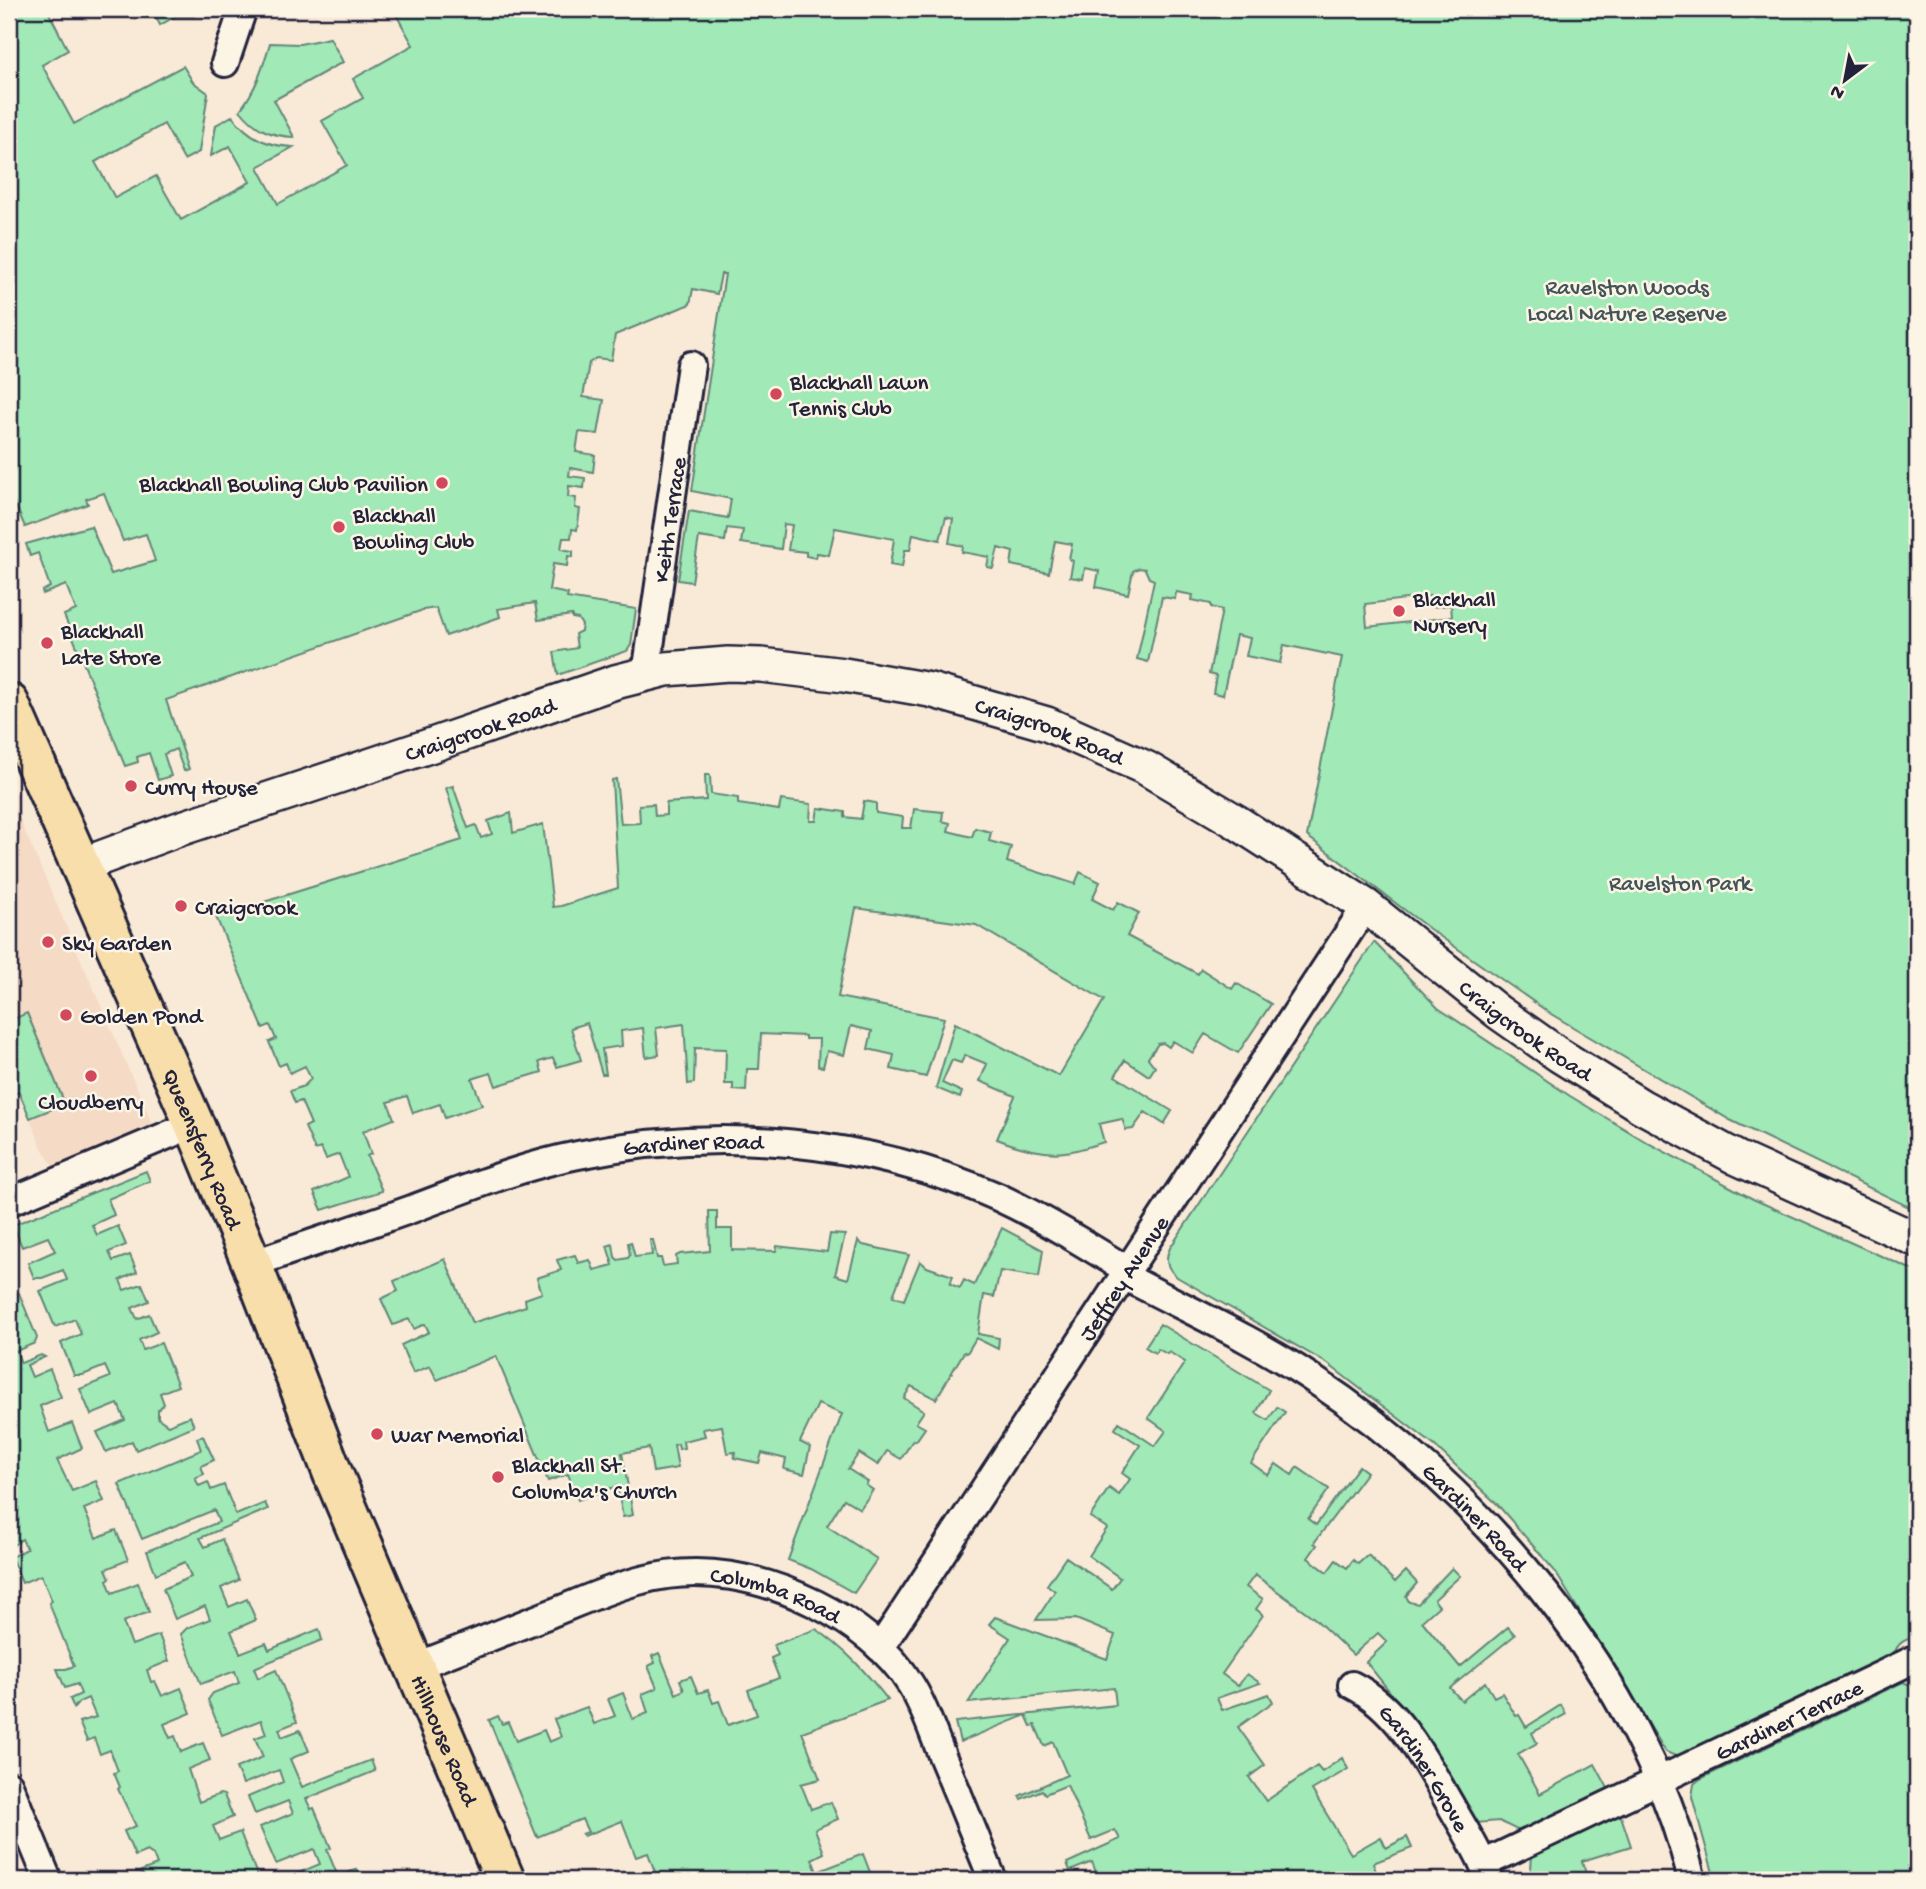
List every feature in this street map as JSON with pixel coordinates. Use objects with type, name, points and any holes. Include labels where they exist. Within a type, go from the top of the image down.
[{"type":"main road","name":"Queensferry Road","points":[[9,704],[194,1124],[252,1264],[333,1474],[386,1599]]},
{"type":"main road","name":"Hillhouse Road","points":[[386,1599],[505,1880]]},
{"type":"street","points":[[225,63],[243,9]]},
{"type":"street","name":"Keith Terrace","points":[[646,674],[691,365]]},
{"type":"street","name":"Craigcrook Road","points":[[79,866],[176,830],[432,746],[615,682],[646,674],[688,667],[761,665],[820,671],[930,690],[1047,724],[1111,751],[1184,790],[1366,906],[1498,1012],[1559,1055],[1641,1106],[1737,1158],[1917,1241]]},
{"type":"street","name":"Jeffrey Avenue","points":[[880,1648],[1366,906]]},
{"type":"street","points":[[9,1202],[194,1124]]},
{"type":"street","name":"Gardiner Road","points":[[252,1264],[549,1162],[631,1146],[716,1140],[802,1144],[875,1156],[971,1186],[1016,1206],[1125,1273],[1307,1375],[1371,1420],[1437,1475],[1479,1516],[1527,1570],[1569,1626],[1618,1703],[1660,1781],[1682,1842],[1692,1880]]},
{"type":"street","name":"Columba Road","points":[[414,1667],[632,1583],[702,1572],[765,1582],[796,1594],[836,1615],[880,1648],[912,1685],[993,1880]]},
{"type":"street","name":"Gardiner Terrace","points":[[1660,1781],[1917,1658]]},
{"type":"street","name":"Gardiner Grove","points":[[1352,1685],[1384,1707],[1405,1732],[1438,1783],[1487,1872],[1660,1781]]},
{"type":"street","points":[[9,1785],[48,1880]]},
{"type":"shaded area","points":[[9,795],[159,1139],[61,1179],[42,1148],[19,1092],[9,1096]]},
{"type":"green space","points":[[9,9],[47,9],[68,50],[42,65],[74,124],[183,66],[193,82],[208,93],[199,152],[184,160],[164,124],[95,162],[115,198],[156,176],[181,220],[250,182],[230,146],[211,156],[216,125],[232,116],[245,130],[259,139],[274,145],[293,147],[258,167],[278,204],[347,165],[322,121],[363,98],[353,79],[413,45],[393,9],[1917,9],[1917,1211],[1730,1120],[1551,1014],[1431,930],[1307,836],[1342,657],[1284,645],[1280,663],[1246,656],[1250,638],[1236,635],[1223,695],[1213,693],[1216,676],[1209,674],[1222,610],[1211,607],[1211,604],[1192,600],[1193,595],[1176,592],[1175,599],[1162,597],[1148,662],[1137,659],[1154,580],[1149,578],[1145,569],[1133,571],[1128,594],[1096,587],[1099,571],[1085,568],[1083,579],[1070,577],[1072,544],[1055,541],[1049,573],[1011,565],[1013,552],[998,548],[993,568],[987,567],[989,557],[962,552],[963,546],[949,543],[953,519],[946,517],[940,540],[913,534],[910,550],[905,550],[902,567],[890,565],[894,539],[835,528],[829,555],[817,553],[816,558],[806,556],[806,552],[788,550],[792,525],[784,524],[781,549],[741,543],[743,530],[727,528],[725,541],[699,537],[692,582],[678,580],[689,511],[728,518],[731,499],[692,491],[725,274],[721,274],[717,294],[693,289],[690,304],[615,335],[611,360],[596,358],[589,363],[583,397],[604,400],[598,434],[579,432],[576,452],[595,455],[593,472],[570,468],[569,476],[585,478],[584,488],[569,486],[568,497],[576,498],[575,508],[580,509],[577,530],[572,529],[571,538],[563,538],[561,549],[573,551],[573,557],[568,556],[567,566],[553,564],[549,590],[568,594],[567,598],[636,609],[631,645],[627,651],[558,675],[554,652],[577,648],[575,634],[581,631],[582,625],[578,619],[572,618],[572,615],[538,620],[535,603],[498,609],[500,617],[446,636],[436,608],[423,610],[166,700],[189,769],[184,771],[176,749],[164,754],[171,776],[158,780],[149,753],[137,757],[138,762],[125,766],[64,615],[76,610],[66,585],[43,594],[42,591],[50,587],[38,553],[30,556],[26,544],[91,526],[111,574],[155,561],[146,534],[123,541],[104,493],[86,499],[88,504],[25,527],[9,490],[9,121],[12,96],[9,95]],"holes":[[[1430,596],[1432,607],[1451,605],[1452,617],[1367,627],[1365,604]]]},
{"type":"green space","points":[[152,9],[199,9],[194,16],[176,16],[160,25]]},
{"type":"green space","points":[[330,38],[343,62],[274,100],[294,137],[264,130],[246,117],[240,110],[255,86],[270,43],[300,44]]},
{"type":"green space","points":[[705,775],[710,775],[711,794],[738,798],[738,804],[779,810],[781,800],[811,804],[810,821],[816,821],[818,808],[845,812],[845,817],[861,819],[864,801],[876,803],[876,813],[903,817],[902,828],[911,828],[914,809],[943,812],[942,821],[950,823],[948,831],[972,837],[975,828],[991,832],[989,841],[1011,847],[1007,862],[1075,884],[1080,872],[1100,882],[1092,899],[1113,910],[1118,902],[1139,913],[1127,936],[1198,974],[1201,969],[1232,989],[1236,983],[1271,1004],[1238,1053],[1205,1034],[1193,1053],[1173,1041],[1169,1047],[1163,1043],[1158,1044],[1148,1058],[1155,1067],[1149,1076],[1125,1060],[1115,1076],[1172,1111],[1164,1124],[1145,1112],[1133,1129],[1126,1130],[1122,1119],[1099,1124],[1104,1142],[1065,1152],[1030,1150],[997,1139],[1015,1096],[980,1081],[987,1064],[965,1055],[961,1063],[952,1060],[942,1083],[962,1092],[960,1098],[936,1088],[955,1023],[1059,1076],[1104,1000],[976,925],[856,908],[838,997],[944,1018],[926,1077],[891,1069],[894,1055],[868,1049],[872,1031],[851,1026],[844,1055],[827,1051],[823,1067],[818,1066],[819,1039],[761,1034],[759,1069],[747,1069],[746,1091],[733,1090],[733,1084],[725,1084],[726,1049],[695,1048],[694,1083],[688,1084],[684,1024],[656,1028],[659,1055],[646,1057],[643,1028],[621,1031],[622,1046],[602,1049],[606,1074],[602,1074],[587,1023],[571,1028],[581,1060],[557,1067],[553,1058],[539,1062],[542,1072],[496,1086],[491,1073],[472,1079],[482,1105],[445,1118],[440,1104],[413,1113],[407,1096],[388,1102],[394,1119],[363,1131],[371,1154],[367,1156],[382,1191],[322,1210],[314,1192],[348,1177],[339,1154],[326,1159],[321,1148],[315,1150],[305,1127],[311,1124],[301,1101],[295,1103],[290,1091],[304,1086],[311,1079],[305,1066],[290,1073],[286,1063],[279,1066],[269,1042],[276,1039],[270,1025],[263,1028],[216,917],[462,840],[446,788],[453,786],[468,828],[476,825],[481,838],[492,834],[488,821],[511,813],[513,833],[543,824],[553,907],[561,906],[618,888],[612,780],[616,779],[621,824],[640,823],[639,805],[654,804],[655,816],[666,815],[666,803],[706,800]]},
{"type":"green space","points":[[1374,942],[1438,1008],[1570,1096],[1648,1143],[1753,1199],[1917,1272],[1917,1637],[1900,1644],[1892,1662],[1680,1758],[1666,1752],[1554,1570],[1497,1504],[1435,1446],[1328,1364],[1177,1277],[1171,1270],[1167,1260],[1170,1248]]},
{"type":"green space","points":[[27,1013],[65,1104],[30,1118],[19,1092],[9,1096],[9,1021]]},
{"type":"green space","points":[[146,1171],[150,1181],[108,1199],[114,1215],[92,1225],[97,1235],[118,1226],[126,1245],[109,1252],[113,1261],[130,1255],[137,1272],[120,1280],[124,1290],[142,1284],[149,1301],[132,1308],[137,1319],[149,1314],[157,1332],[139,1340],[143,1350],[161,1343],[178,1386],[160,1393],[164,1404],[158,1410],[158,1418],[168,1425],[190,1416],[194,1426],[136,1450],[132,1441],[106,1452],[97,1432],[125,1420],[118,1404],[91,1415],[80,1389],[110,1377],[105,1366],[83,1375],[74,1375],[61,1343],[81,1334],[75,1319],[55,1327],[40,1291],[67,1280],[63,1270],[42,1278],[34,1278],[28,1263],[55,1251],[48,1237],[22,1247],[13,1225]]},
{"type":"green space","points":[[709,1211],[717,1211],[717,1229],[732,1229],[732,1250],[776,1251],[777,1246],[827,1252],[830,1234],[845,1235],[835,1275],[848,1279],[858,1241],[863,1245],[909,1255],[893,1296],[904,1300],[920,1261],[927,1267],[953,1276],[950,1284],[960,1288],[964,1280],[974,1285],[1002,1228],[1043,1250],[1039,1277],[1000,1271],[994,1297],[984,1295],[978,1334],[999,1338],[998,1349],[976,1338],[967,1353],[964,1352],[936,1399],[911,1386],[904,1398],[924,1411],[916,1423],[925,1428],[916,1441],[913,1440],[901,1459],[887,1451],[878,1465],[859,1453],[848,1469],[868,1482],[866,1485],[873,1490],[860,1509],[844,1499],[827,1526],[877,1559],[854,1593],[811,1569],[788,1560],[842,1414],[818,1404],[800,1442],[810,1447],[804,1474],[784,1469],[786,1459],[762,1453],[759,1463],[734,1458],[735,1452],[727,1453],[722,1426],[703,1429],[705,1436],[683,1441],[684,1448],[679,1449],[678,1444],[674,1445],[678,1468],[653,1472],[649,1448],[622,1453],[633,1515],[623,1517],[617,1486],[578,1500],[568,1474],[548,1481],[496,1356],[437,1380],[430,1366],[413,1373],[401,1345],[429,1332],[425,1324],[414,1329],[409,1319],[393,1325],[381,1299],[398,1291],[394,1281],[445,1259],[472,1323],[526,1306],[525,1299],[542,1293],[537,1278],[561,1270],[557,1260],[575,1255],[578,1263],[590,1260],[594,1270],[613,1265],[607,1246],[613,1244],[618,1260],[628,1258],[628,1243],[631,1242],[635,1257],[652,1255],[650,1240],[653,1240],[657,1258],[661,1258],[663,1266],[677,1264],[676,1256],[680,1254],[710,1251]]},
{"type":"green space","points":[[19,1293],[37,1338],[35,1343],[16,1351],[21,1363],[41,1355],[45,1357],[27,1365],[32,1377],[50,1369],[61,1397],[40,1406],[49,1432],[72,1423],[82,1448],[57,1460],[72,1491],[96,1481],[104,1501],[84,1509],[96,1538],[116,1530],[128,1560],[106,1569],[112,1593],[138,1583],[149,1612],[123,1622],[132,1645],[159,1635],[169,1661],[147,1670],[151,1682],[155,1681],[162,1696],[181,1688],[191,1713],[164,1724],[170,1738],[175,1736],[181,1752],[203,1743],[210,1760],[188,1769],[199,1802],[224,1795],[233,1817],[213,1826],[219,1840],[240,1832],[259,1880],[145,1880],[141,1871],[157,1865],[153,1855],[147,1851],[135,1856],[124,1831],[136,1826],[118,1789],[120,1787],[114,1773],[118,1771],[110,1750],[100,1754],[94,1738],[87,1741],[79,1722],[96,1717],[88,1698],[74,1708],[70,1699],[81,1694],[77,1684],[65,1688],[57,1669],[74,1666],[49,1603],[52,1601],[41,1575],[22,1583],[11,1557],[27,1549],[22,1539],[9,1548],[9,1297]]},
{"type":"green space","points":[[1160,1324],[1269,1390],[1256,1413],[1268,1420],[1277,1407],[1285,1412],[1251,1463],[1268,1475],[1276,1464],[1292,1475],[1297,1467],[1329,1489],[1308,1519],[1316,1525],[1359,1466],[1367,1472],[1314,1543],[1317,1545],[1308,1558],[1327,1572],[1336,1560],[1347,1568],[1353,1560],[1358,1564],[1368,1555],[1395,1582],[1406,1571],[1417,1583],[1406,1596],[1409,1602],[1418,1604],[1452,1568],[1460,1576],[1434,1600],[1439,1606],[1422,1621],[1460,1667],[1508,1627],[1515,1635],[1450,1688],[1462,1701],[1485,1682],[1494,1697],[1502,1693],[1526,1727],[1561,1705],[1566,1714],[1532,1733],[1537,1743],[1518,1754],[1540,1794],[1595,1764],[1609,1790],[1521,1832],[1499,1821],[1476,1823],[1411,1718],[1366,1662],[1387,1642],[1378,1633],[1353,1655],[1314,1618],[1255,1575],[1246,1587],[1263,1599],[1256,1609],[1263,1615],[1222,1674],[1238,1686],[1247,1674],[1260,1683],[1217,1698],[1222,1710],[1269,1694],[1273,1702],[1238,1727],[1265,1765],[1249,1777],[1266,1801],[1317,1766],[1322,1772],[1342,1758],[1348,1769],[1312,1790],[1351,1854],[1381,1837],[1386,1848],[1407,1837],[1412,1848],[1373,1863],[1379,1880],[1099,1880],[1092,1862],[1070,1871],[1067,1863],[1120,1839],[1115,1830],[1091,1840],[1067,1785],[1045,1794],[1042,1790],[1021,1799],[1019,1796],[1067,1775],[1053,1742],[1044,1746],[1035,1725],[1031,1726],[1026,1715],[960,1742],[955,1722],[1116,1705],[1114,1688],[968,1703],[1010,1638],[989,1624],[995,1617],[1107,1659],[1115,1635],[1076,1619],[1036,1620],[1055,1591],[1047,1585],[1066,1557],[1112,1589],[1120,1578],[1089,1556],[1107,1528],[1090,1517],[1109,1488],[1119,1495],[1130,1479],[1122,1473],[1140,1445],[1115,1429],[1119,1422],[1155,1446],[1166,1431],[1148,1418],[1185,1362],[1169,1352],[1167,1354],[1158,1349],[1155,1353],[1145,1347]]},
{"type":"green space","points":[[203,1436],[214,1460],[201,1466],[204,1474],[195,1478],[199,1486],[208,1482],[211,1490],[224,1485],[236,1515],[265,1503],[268,1509],[200,1538],[205,1547],[222,1539],[239,1580],[221,1588],[229,1607],[247,1599],[256,1620],[231,1631],[240,1653],[266,1643],[269,1650],[319,1629],[322,1640],[254,1668],[258,1678],[276,1670],[297,1722],[279,1729],[282,1737],[300,1730],[309,1751],[290,1759],[302,1787],[371,1760],[375,1771],[306,1799],[311,1809],[314,1808],[331,1848],[327,1850],[338,1877],[357,1869],[361,1880],[282,1880],[320,1864],[314,1849],[276,1864],[260,1827],[293,1813],[288,1801],[255,1814],[248,1797],[283,1782],[279,1770],[243,1784],[236,1768],[263,1757],[255,1738],[266,1734],[261,1720],[222,1735],[208,1700],[213,1693],[239,1683],[235,1671],[201,1684],[181,1634],[187,1628],[210,1619],[205,1606],[175,1619],[163,1589],[191,1577],[185,1562],[156,1574],[147,1551],[219,1522],[214,1510],[142,1539],[119,1484],[201,1450],[197,1438]]},
{"type":"green space","points":[[816,1629],[855,1662],[888,1700],[802,1732],[820,1779],[801,1784],[811,1809],[831,1802],[838,1819],[815,1829],[824,1853],[812,1859],[817,1872],[863,1854],[873,1880],[658,1880],[648,1853],[636,1857],[622,1821],[584,1836],[582,1834],[588,1832],[582,1819],[537,1837],[489,1720],[498,1716],[502,1724],[508,1722],[516,1741],[544,1730],[549,1742],[561,1737],[554,1719],[587,1707],[594,1724],[615,1716],[608,1699],[623,1693],[633,1719],[648,1713],[642,1694],[657,1688],[648,1666],[655,1663],[652,1656],[659,1653],[676,1694],[684,1690],[680,1680],[691,1676],[698,1693],[708,1690],[713,1703],[719,1701],[728,1725],[757,1715],[748,1690],[779,1678],[771,1658],[778,1655],[774,1645]]},
{"type":"green space","points":[[1903,1682],[1917,1688],[1917,1880],[1715,1880],[1692,1797],[1694,1784]]},
{"type":"green space","points":[[1620,1813],[1631,1846],[1582,1861],[1588,1880],[1527,1880],[1532,1855]]},
{"type":"place","name":"Blackhall Lawn Tennis Club","points":[[776,394]]},
{"type":"place","name":"Blackhall Bowling Club Pavilion","points":[[442,483]]},
{"type":"place","name":"Blackhall Bowling Club","points":[[339,527]]},
{"type":"place","name":"Blackhall Nursery","points":[[1399,611]]},
{"type":"place","name":"Blackhall Late Store","points":[[47,643]]},
{"type":"place","name":"Curry House","points":[[131,786]]},
{"type":"place","name":"Craigcrook","points":[[181,906]]},
{"type":"place","name":"Sky Garden","points":[[48,942]]},
{"type":"place","name":"Golden Pond","points":[[66,1015]]},
{"type":"place","name":"Cloudberry","points":[[91,1076]]},
{"type":"place","name":"War Memorial","points":[[377,1434]]},
{"type":"place","name":"Blackhall St. Columba's Church","points":[[498,1477]]},
{"type":"park label","name":"Ravelston Woods Local Nature Reserve","points":[[1627,299]]},
{"type":"park label","name":"Ravelston Park","points":[[1680,882]]}]
